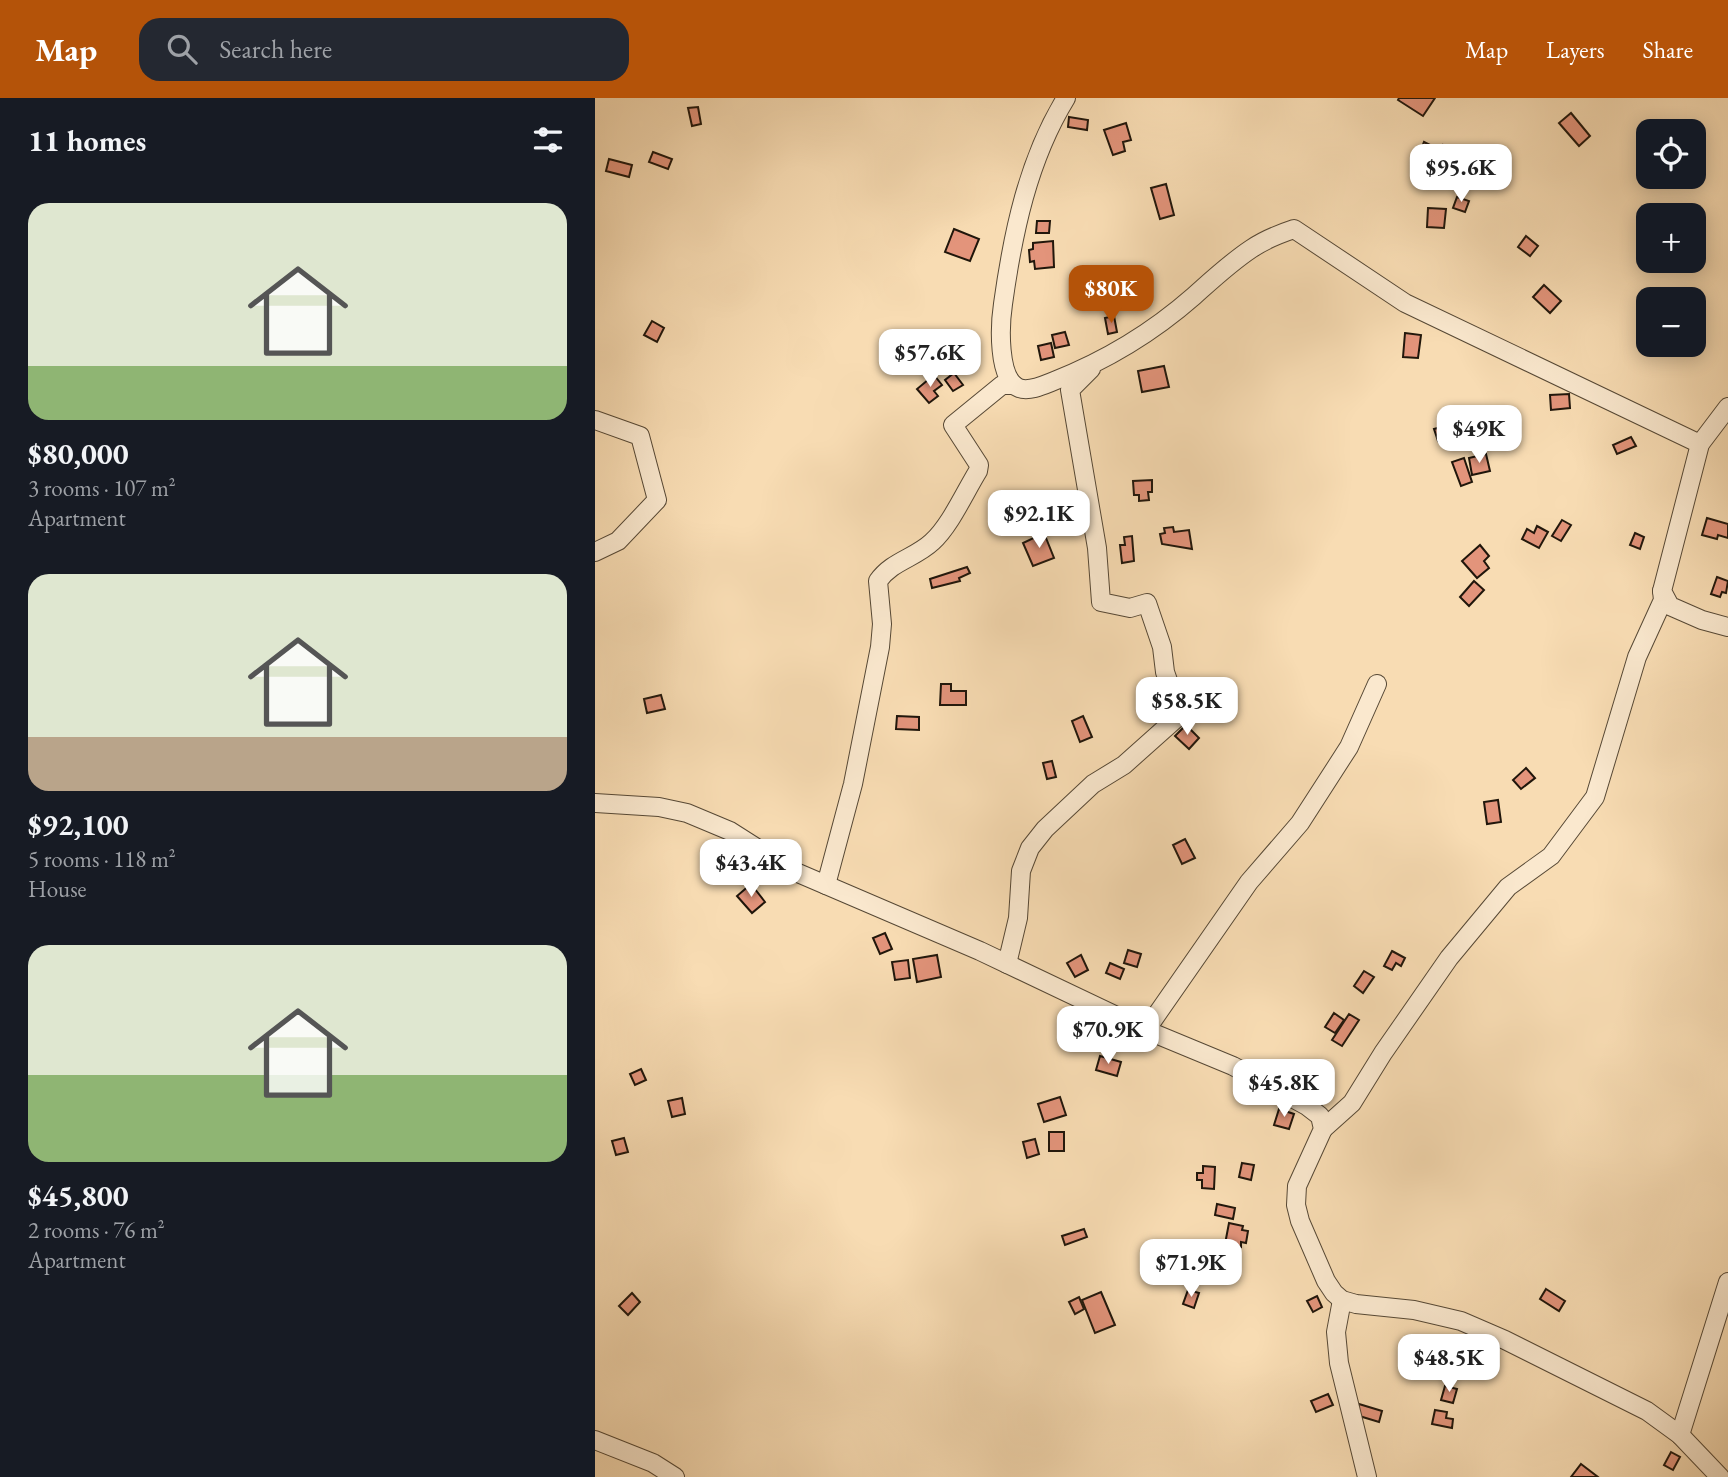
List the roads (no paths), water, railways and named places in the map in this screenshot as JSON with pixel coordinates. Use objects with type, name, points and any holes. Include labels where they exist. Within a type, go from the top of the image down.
[{"type":"street","points":[[1066,98],[1053,120],[1029,175],[1011,253],[1003,308],[1001,348],[1005,371],[1014,385],[1022,390],[1039,387],[1096,364]]},
{"type":"street","points":[[1007,964],[1018,918],[1021,871],[1030,848],[1093,784],[1124,765],[1180,715],[1165,672],[1162,647],[1147,603],[1130,608],[1101,601],[1097,548],[1070,390],[1096,364],[1194,296],[1217,272],[1253,247],[1294,229],[1405,303],[1700,444]]},
{"type":"street","points":[[825,885],[856,774],[880,647],[882,624],[878,581],[893,565],[925,549],[936,539],[978,471],[979,465],[953,425],[1002,385],[1014,385]]},
{"type":"street","points":[[1720,1477],[1680,1435],[1647,1410],[1461,1321],[1413,1310],[1342,1300],[1326,1281],[1300,1221],[1296,1205],[1297,1186],[1323,1129],[1352,1103],[1449,958],[1508,887],[1551,856],[1595,797],[1637,657],[1663,600],[1661,591],[1700,444],[1728,407]]},
{"type":"street","points":[[595,420],[640,436],[657,500],[618,541],[595,552]]},
{"type":"street","points":[[1661,591],[1670,606],[1702,620],[1728,627]]},
{"type":"street","points":[[1146,1030],[1249,882],[1300,823],[1349,747],[1377,684]]},
{"type":"street","points":[[595,803],[659,807],[687,813],[730,831],[791,870],[1007,964],[1146,1030],[1233,1066],[1289,1095],[1320,1116],[1323,1129]]},
{"type":"street","points":[[1680,1435],[1728,1282]]},
{"type":"street","points":[[1342,1300],[1336,1332],[1339,1363],[1367,1477]]},
{"type":"street","points":[[595,1440],[653,1463],[675,1477]]}]
